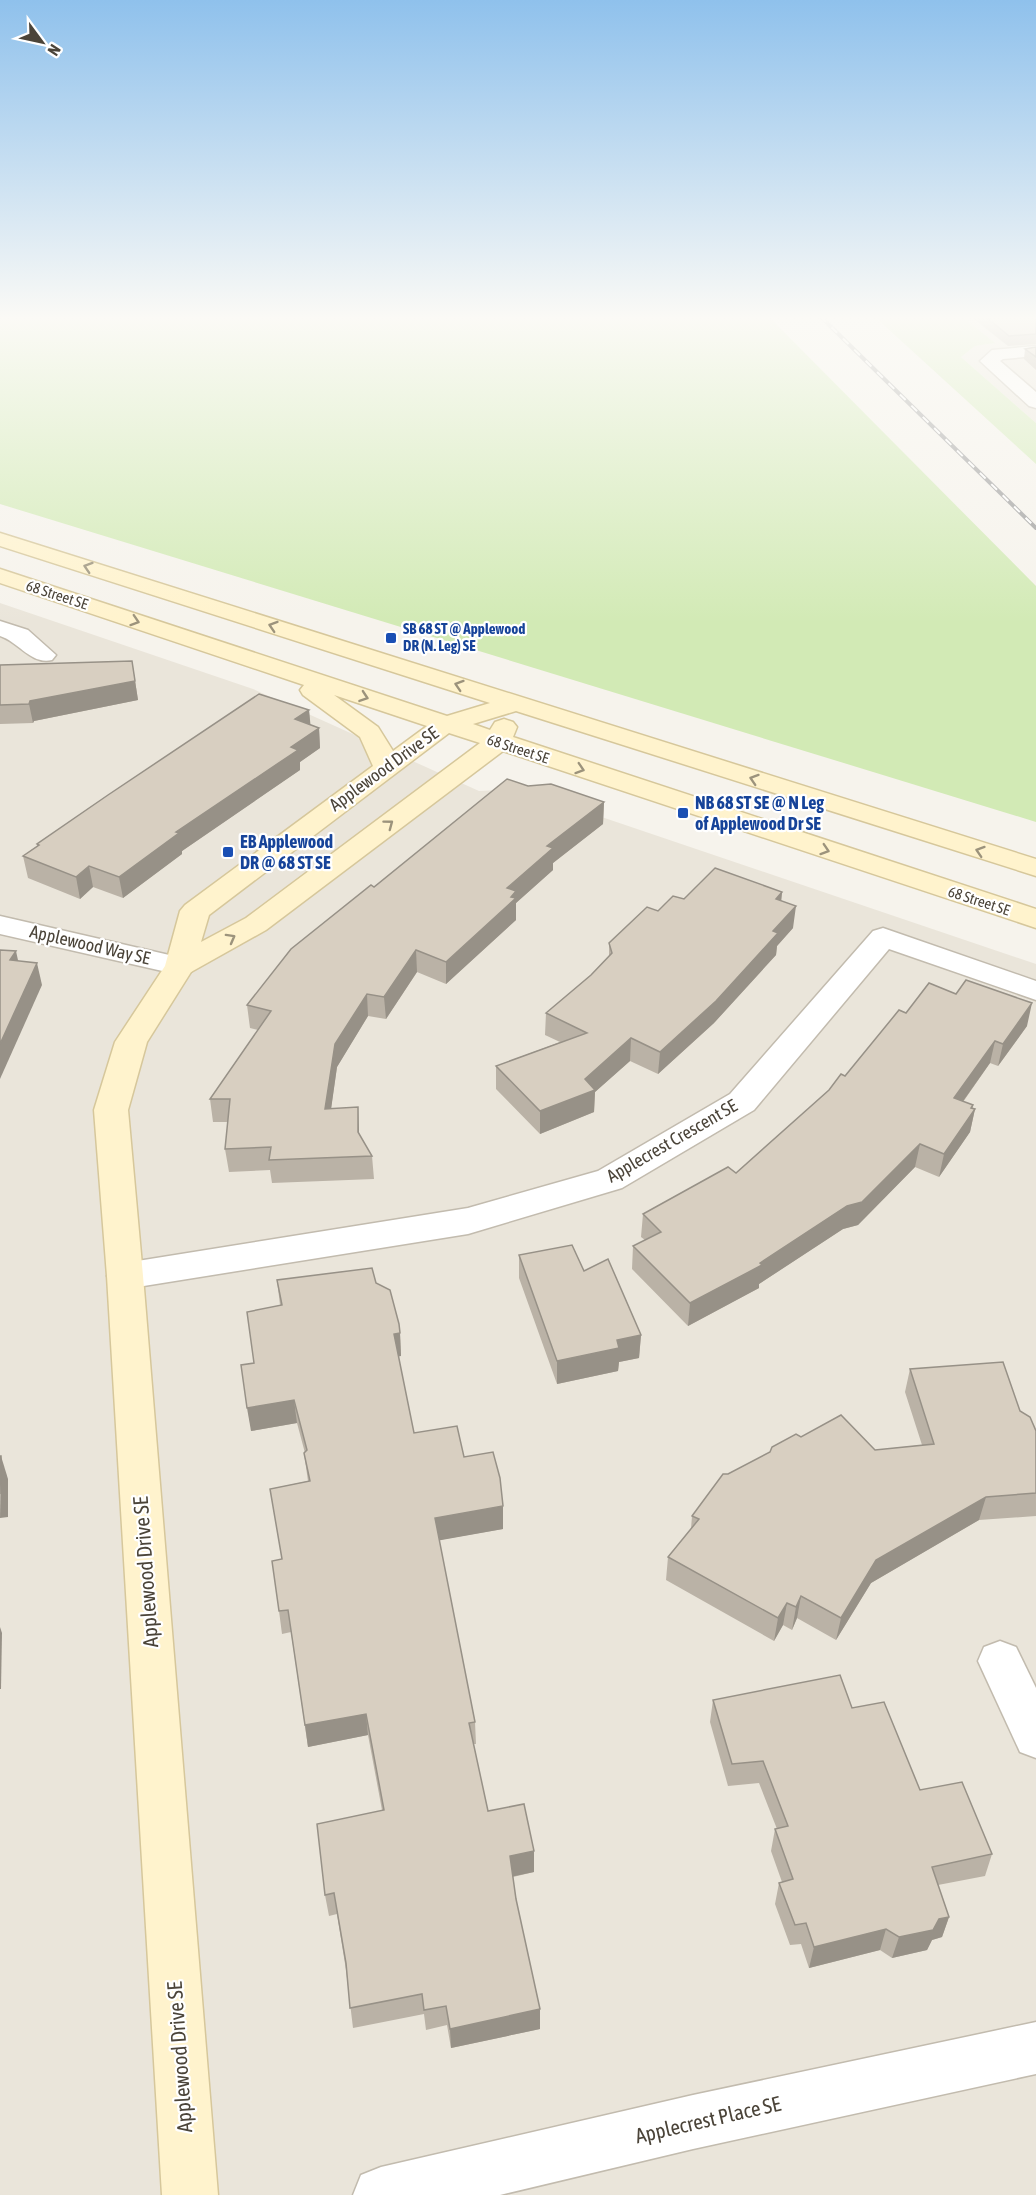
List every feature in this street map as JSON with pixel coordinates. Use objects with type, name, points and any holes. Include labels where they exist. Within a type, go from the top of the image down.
[{"type":"main road","name":"68 Street SE","points":[[0,539],[1036,868]]},
{"type":"main road","name":"68 Street SE","points":[[0,576],[444,725],[1036,919]]},
{"type":"main road","points":[[288,672],[369,732],[379,747],[386,766]]},
{"type":"main road","name":"Applewood Drive SE","points":[[190,2195],[125,1276],[111,1110],[131,1042],[180,966],[195,910],[444,725],[515,703]]},
{"type":"main road","name":"Applewood Drive SE","points":[[180,966],[256,924],[498,742],[515,703]]},
{"type":"street","points":[[0,628],[20,635],[44,655]]},
{"type":"street","name":"Applewood Way SE","points":[[0,925],[180,966]]},
{"type":"street","name":"Applecrest Crescent SE","points":[[125,1276],[468,1221],[610,1180],[741,1102],[883,937],[1036,991]]},
{"type":"street","points":[[1000,1661],[1036,1737]]},
{"type":"street","name":"Applecrest Place SE","points":[[381,2195],[693,2122],[1036,2048]]},
{"type":"shaded area","points":[[0,603],[253,689],[479,791],[519,789],[1036,964],[1036,2195],[0,2195]]},
{"type":"green space","points":[[0,418],[870,418],[1036,586],[1036,822],[0,504]]},
{"type":"green space","points":[[986,418],[1031,418],[1036,423],[1036,464]]},
{"type":"building","points":[[132,661],[135,681],[30,701],[29,704],[0,705],[0,665]]},
{"type":"building","points":[[259,694],[309,710],[295,719],[319,728],[291,747],[298,750],[176,832],[179,833],[119,877],[89,866],[76,877],[23,856],[108,795]]},
{"type":"building","points":[[507,779],[528,786],[551,784],[604,802],[547,846],[553,848],[507,888],[516,891],[511,897],[516,898],[446,962],[416,950],[384,997],[367,994],[335,1044],[325,1109],[358,1107],[358,1132],[372,1156],[269,1160],[271,1147],[225,1149],[230,1099],[210,1099],[271,1011],[247,1005],[291,949],[371,885],[374,887]]},
{"type":"building","points":[[715,868],[782,892],[776,899],[796,906],[773,931],[778,933],[716,1001],[660,1052],[631,1038],[585,1079],[595,1090],[540,1111],[496,1066],[587,1033],[546,1013],[591,975],[612,953],[609,943],[647,907],[658,911],[673,896],[684,899]]},
{"type":"building","points":[[0,950],[16,951],[10,960],[37,963],[0,1044]]},
{"type":"building","points":[[966,980],[1032,1003],[1003,1044],[995,1041],[954,1098],[973,1105],[971,1108],[975,1109],[944,1154],[920,1144],[862,1202],[847,1206],[760,1263],[762,1265],[690,1303],[633,1246],[661,1232],[643,1214],[728,1167],[736,1173],[829,1090],[841,1074],[845,1076],[899,1010],[906,1013],[929,983],[956,994]]},
{"type":"building","points":[[572,1245],[584,1271],[608,1259],[641,1335],[617,1340],[619,1348],[557,1361],[519,1255]]},
{"type":"building","points":[[372,1268],[376,1283],[390,1290],[399,1324],[400,1333],[394,1334],[414,1433],[457,1426],[464,1457],[493,1452],[500,1478],[503,1506],[435,1518],[475,1722],[469,1723],[488,1811],[524,1804],[534,1851],[510,1856],[516,1899],[540,2009],[450,2029],[446,2006],[424,2010],[422,1994],[350,2008],[346,1963],[334,1893],[325,1895],[317,1824],[384,1810],[366,1714],[305,1725],[288,1610],[279,1611],[272,1561],[282,1559],[270,1489],[310,1481],[304,1453],[307,1450],[294,1400],[247,1408],[241,1365],[254,1363],[247,1312],[282,1305],[277,1280]]},
{"type":"building","points":[[1003,1362],[1020,1411],[1030,1417],[1036,1431],[1036,1493],[986,1497],[876,1560],[841,1618],[801,1596],[796,1607],[787,1603],[778,1618],[668,1557],[699,1519],[692,1516],[723,1474],[728,1474],[770,1452],[772,1447],[796,1434],[801,1437],[841,1415],[875,1450],[934,1444],[910,1369]]},
{"type":"building","points":[[840,1675],[852,1708],[884,1702],[920,1790],[962,1782],[992,1854],[932,1867],[949,1917],[939,1919],[933,1930],[899,1937],[886,1929],[814,1947],[806,1923],[795,1925],[779,1883],[793,1879],[775,1829],[788,1826],[763,1761],[732,1764],[713,1700]]},
{"type":"railway","points":[[924,418],[1036,528]]},
{"type":"place","name":"SB 68 ST @ Applewood DR (N. Leg) SE","points":[[391,638]]},
{"type":"place","name":"NB 68 ST SE @ N Leg of Applewood Dr SE","points":[[683,813]]},
{"type":"place","name":"EB Applewood DR @ 68 ST SE","points":[[228,852]]}]
